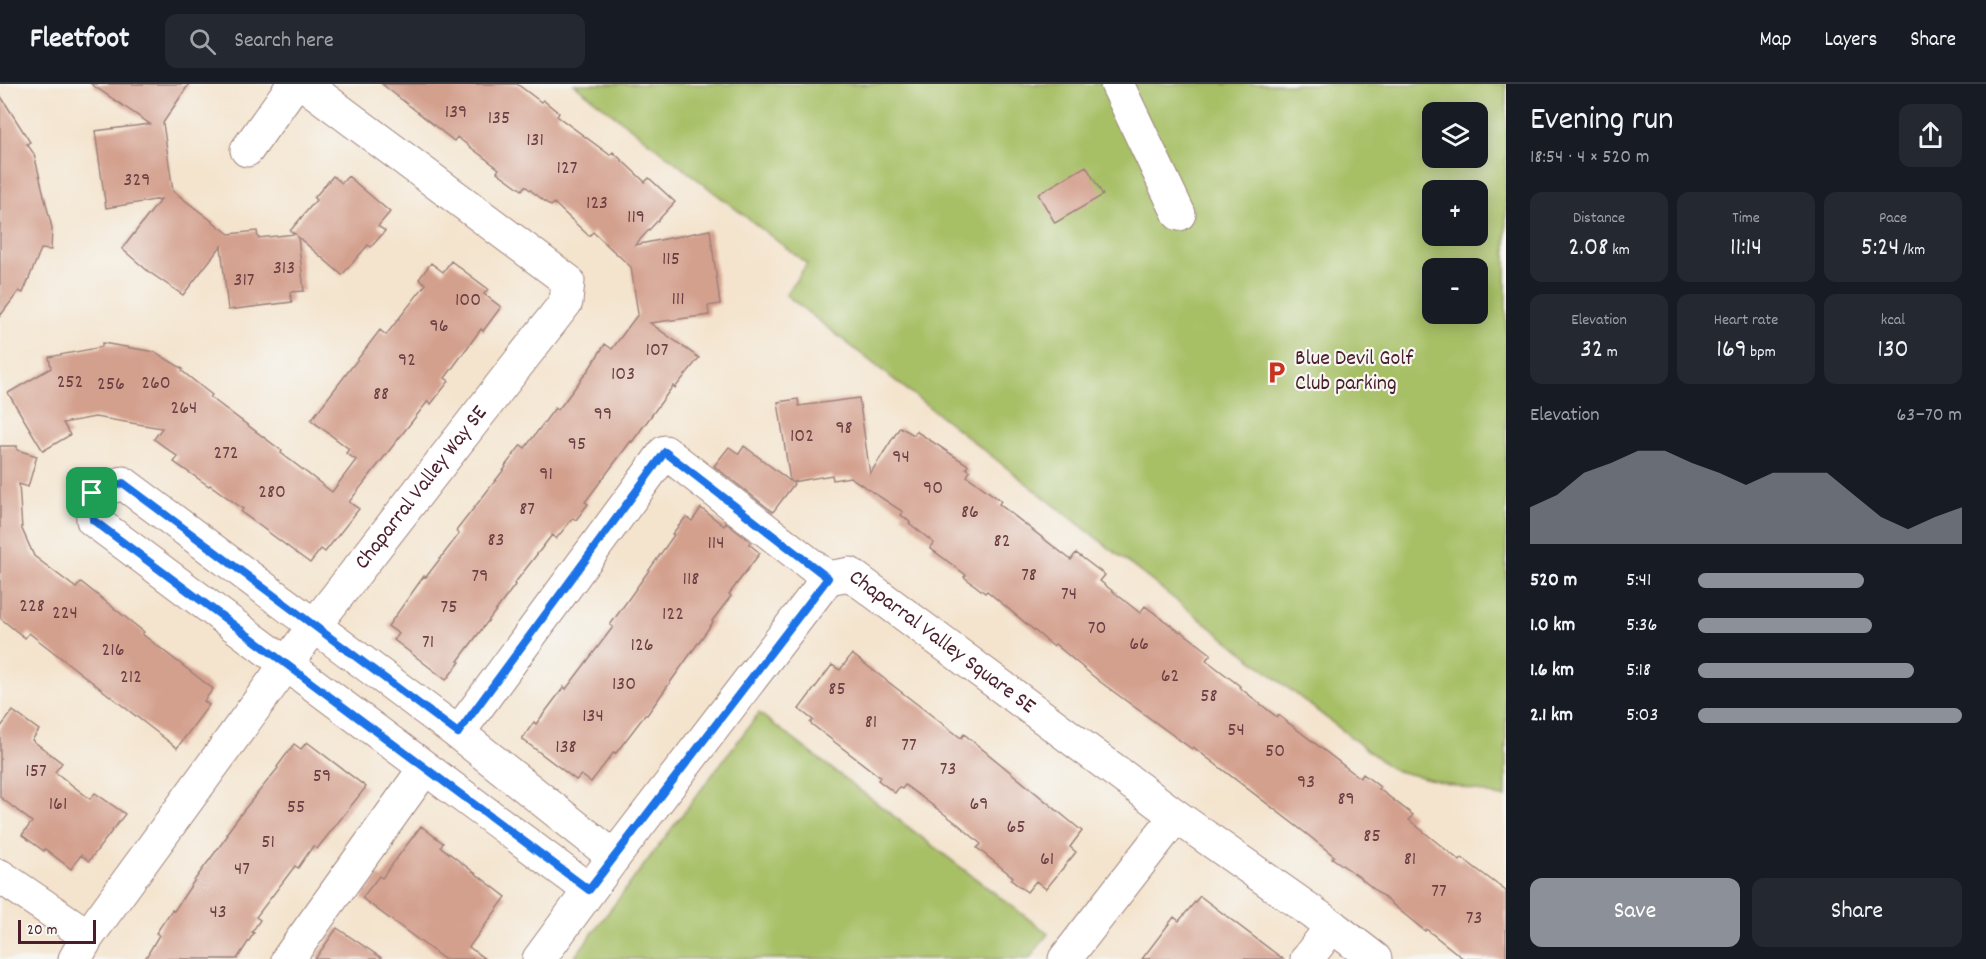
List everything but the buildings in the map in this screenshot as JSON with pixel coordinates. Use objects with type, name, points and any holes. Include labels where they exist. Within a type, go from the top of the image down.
[{"type":"street","points":[[247,150],[294,84]]},
{"type":"street","name":"Chaparral Valley Way SE","points":[[82,948],[285,664],[566,302],[568,281],[304,84]]},
{"type":"street","points":[[1117,84],[1179,214]]},
{"type":"street","points":[[458,733],[665,452],[828,578]]},
{"type":"street","points":[[589,890],[93,520],[92,493],[123,483],[458,733],[614,857]]},
{"type":"street","name":"Chaparral Valley Square SE","points":[[539,959],[614,857],[828,578],[850,574],[1176,816],[1375,959]]},
{"type":"street","points":[[288,959],[426,768]]},
{"type":"street","points":[[1065,959],[1176,816]]},
{"type":"street","points":[[0,876],[82,948]]},
{"type":"street","points":[[1307,959],[1332,926]]},
{"type":"green space","points":[[574,84],[1506,84],[1506,798],[1393,770],[786,295],[807,264]]},
{"type":"green space","points":[[759,713],[1048,934],[1029,959],[573,959]]},
{"type":"place","name":"Blue Devil Golf Club parking","points":[[1277,372]]},
{"type":"route","points":[[665,452],[828,578],[589,890],[93,520],[92,493],[123,483],[458,733],[665,452]]}]
